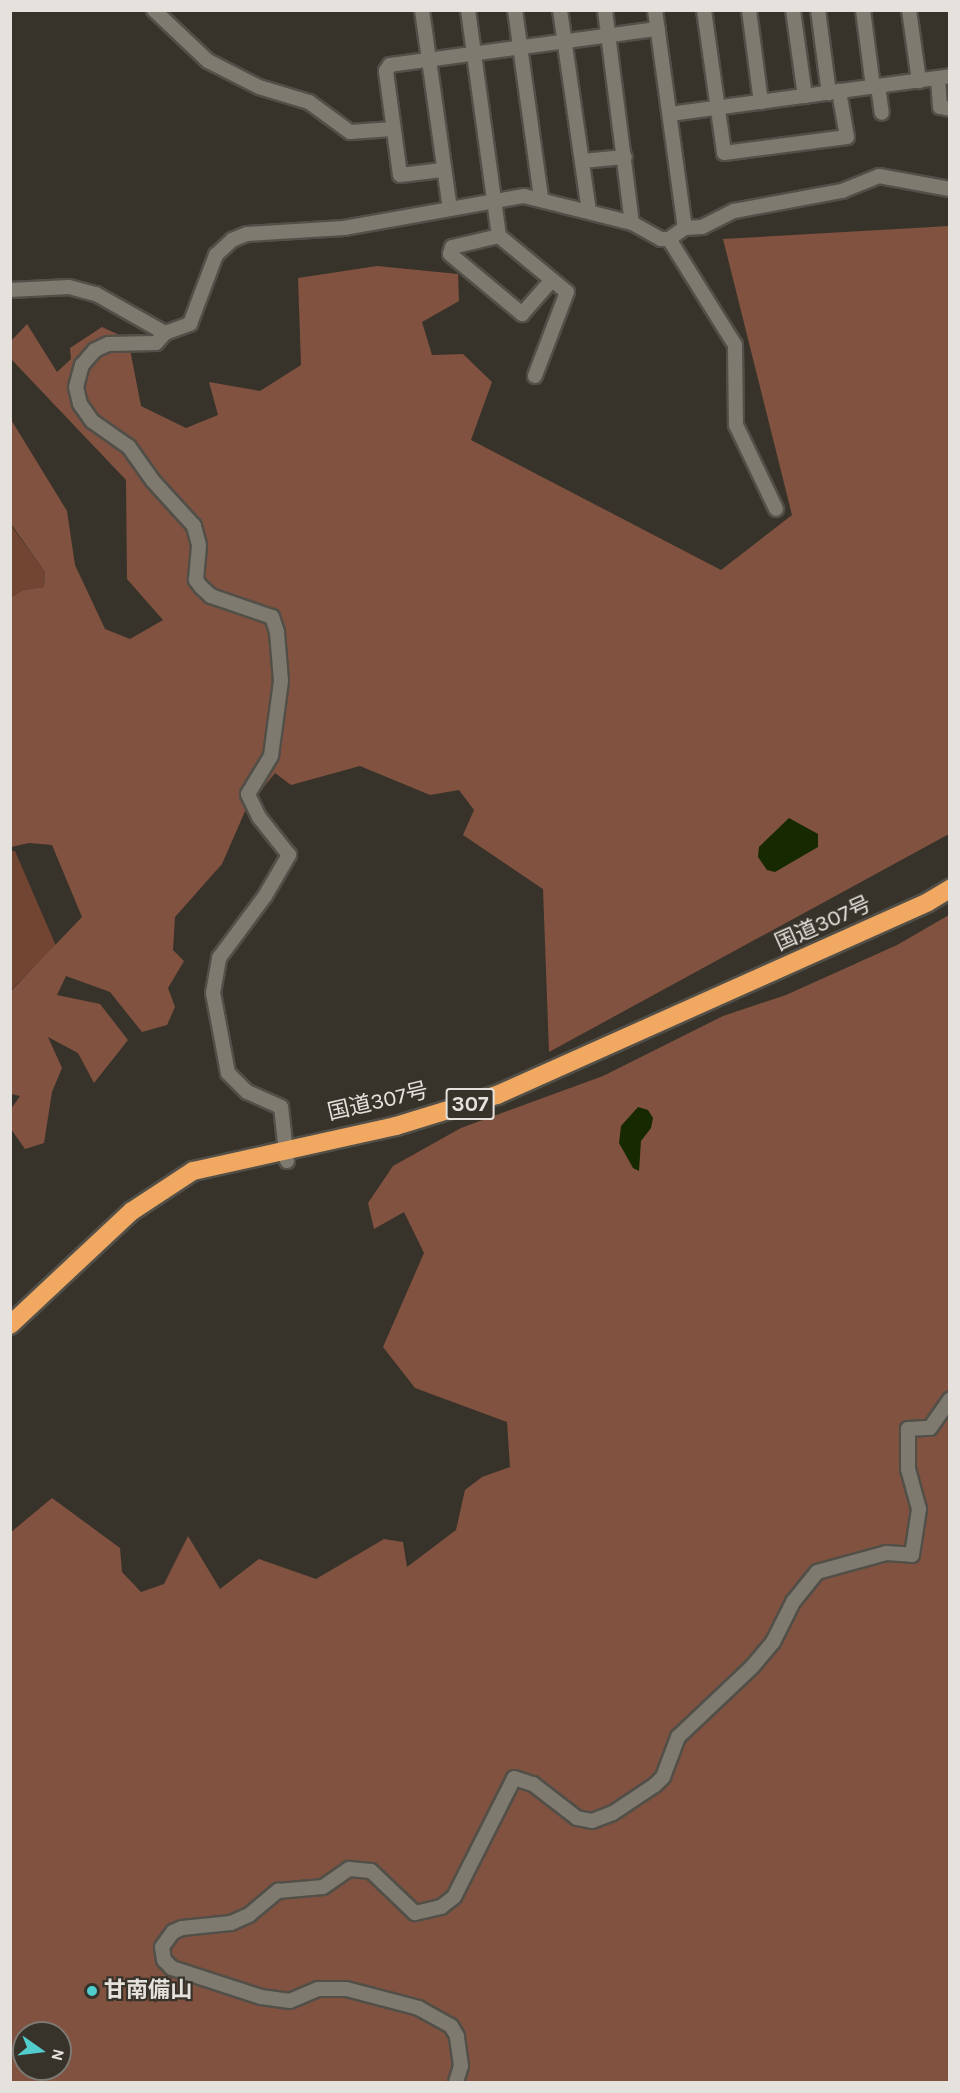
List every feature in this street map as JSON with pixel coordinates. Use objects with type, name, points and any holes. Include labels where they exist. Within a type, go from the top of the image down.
[{"type":"highway","name":"国道307号","points":[[10,1325],[132,1210],[193,1172],[287,1154],[396,1126],[497,1095],[917,907],[950,889]]},
{"type":"street","points":[[154,10],[208,61],[259,87],[309,102],[350,132],[393,129]]},
{"type":"street","points":[[422,10],[442,170],[450,208]]},
{"type":"street","points":[[468,10],[497,200],[500,236],[567,292],[535,376]]},
{"type":"street","points":[[515,10],[541,198]]},
{"type":"street","points":[[560,10],[589,211]]},
{"type":"street","points":[[605,10],[632,223]]},
{"type":"street","points":[[655,10],[685,228]]},
{"type":"street","points":[[704,10],[724,153],[847,137],[834,92],[818,10]]},
{"type":"street","points":[[749,10],[761,102]]},
{"type":"street","points":[[793,10],[805,96]]},
{"type":"street","points":[[863,10],[882,113]]},
{"type":"street","points":[[909,10],[919,81]]},
{"type":"street","points":[[442,170],[400,176],[386,71],[390,65],[658,29]]},
{"type":"street","points":[[670,114],[944,77],[940,107],[950,109]]},
{"type":"street","points":[[582,161],[625,157]]},
{"type":"street","points":[[287,1154],[281,1107],[247,1092],[228,1073],[213,993],[219,958],[265,896],[289,855],[259,817],[248,794],[271,756],[281,681],[277,632],[272,617],[211,596],[201,587],[196,580],[199,545],[194,526],[129,447],[92,421],[80,404],[76,387],[81,365],[95,350],[108,344],[156,343],[165,333],[190,324],[216,255],[232,240],[247,234],[344,228],[497,200],[541,198],[632,223],[661,239],[669,239],[685,228],[702,227],[734,211],[766,203],[842,191],[879,176],[950,189]]},
{"type":"street","points":[[500,236],[452,247],[450,254],[522,314],[552,280]]},
{"type":"street","points":[[669,239],[735,345],[736,425],[776,508]]},
{"type":"street","points":[[10,290],[69,287],[96,294],[165,333]]},
{"type":"street","points":[[456,2082],[461,2066],[457,2036],[451,2026],[420,2007],[345,1989],[318,1989],[290,2001],[261,1997],[172,1968],[164,1960],[162,1947],[173,1932],[182,1928],[231,1923],[249,1915],[287,1887],[323,1887],[349,1869],[370,1871],[415,1912],[441,1907],[454,1897],[514,1778],[533,1784],[577,1818],[592,1821],[613,1814],[655,1785],[663,1777],[678,1737],[752,1667],[773,1642],[793,1602],[817,1572],[886,1553],[912,1555],[920,1509],[908,1469],[908,1430],[930,1428],[950,1399]]},
{"type":"shaded area","points":[[949,226],[949,834],[549,1052],[543,889],[463,835],[474,810],[459,790],[430,795],[360,766],[291,785],[275,773],[246,809],[222,864],[175,917],[173,950],[184,961],[168,988],[175,1007],[167,1025],[142,1032],[110,992],[66,976],[57,995],[100,1004],[128,1040],[94,1083],[78,1053],[48,1037],[62,1068],[52,1092],[44,1143],[25,1149],[11,1129],[11,1109],[20,1096],[11,1094],[11,991],[82,917],[52,845],[29,843],[11,847],[11,597],[24,590],[44,587],[45,572],[11,524],[10,418],[67,511],[75,565],[105,629],[130,639],[163,620],[127,579],[126,480],[11,359],[11,341],[27,324],[57,372],[71,359],[70,348],[102,327],[128,339],[141,406],[186,428],[218,415],[209,382],[260,391],[301,365],[298,278],[377,266],[458,274],[459,301],[422,322],[432,355],[463,354],[492,382],[471,440],[721,570],[792,515],[723,239]]},
{"type":"shaded area","points":[[10,524],[45,572],[44,587],[24,590],[11,597]]},
{"type":"shaded area","points":[[789,818],[818,834],[818,847],[775,872],[767,870],[758,857],[759,847]]},
{"type":"shaded area","points":[[10,851],[15,851],[56,946],[11,990]]},
{"type":"shaded area","points":[[949,915],[949,2082],[11,2082],[10,1533],[52,1498],[120,1548],[122,1572],[141,1592],[164,1584],[188,1536],[220,1589],[259,1559],[316,1579],[384,1539],[403,1542],[407,1567],[456,1530],[465,1490],[482,1477],[510,1467],[507,1422],[415,1388],[383,1347],[424,1253],[404,1212],[374,1229],[368,1203],[393,1166],[461,1128],[603,1076],[723,1016],[786,995],[897,945]]},
{"type":"shaded area","points":[[638,1107],[648,1110],[653,1118],[651,1128],[641,1141],[639,1171],[633,1168],[619,1143],[621,1126]]},
{"type":"place","name":"甘南備山","points":[[92,1991]]}]
